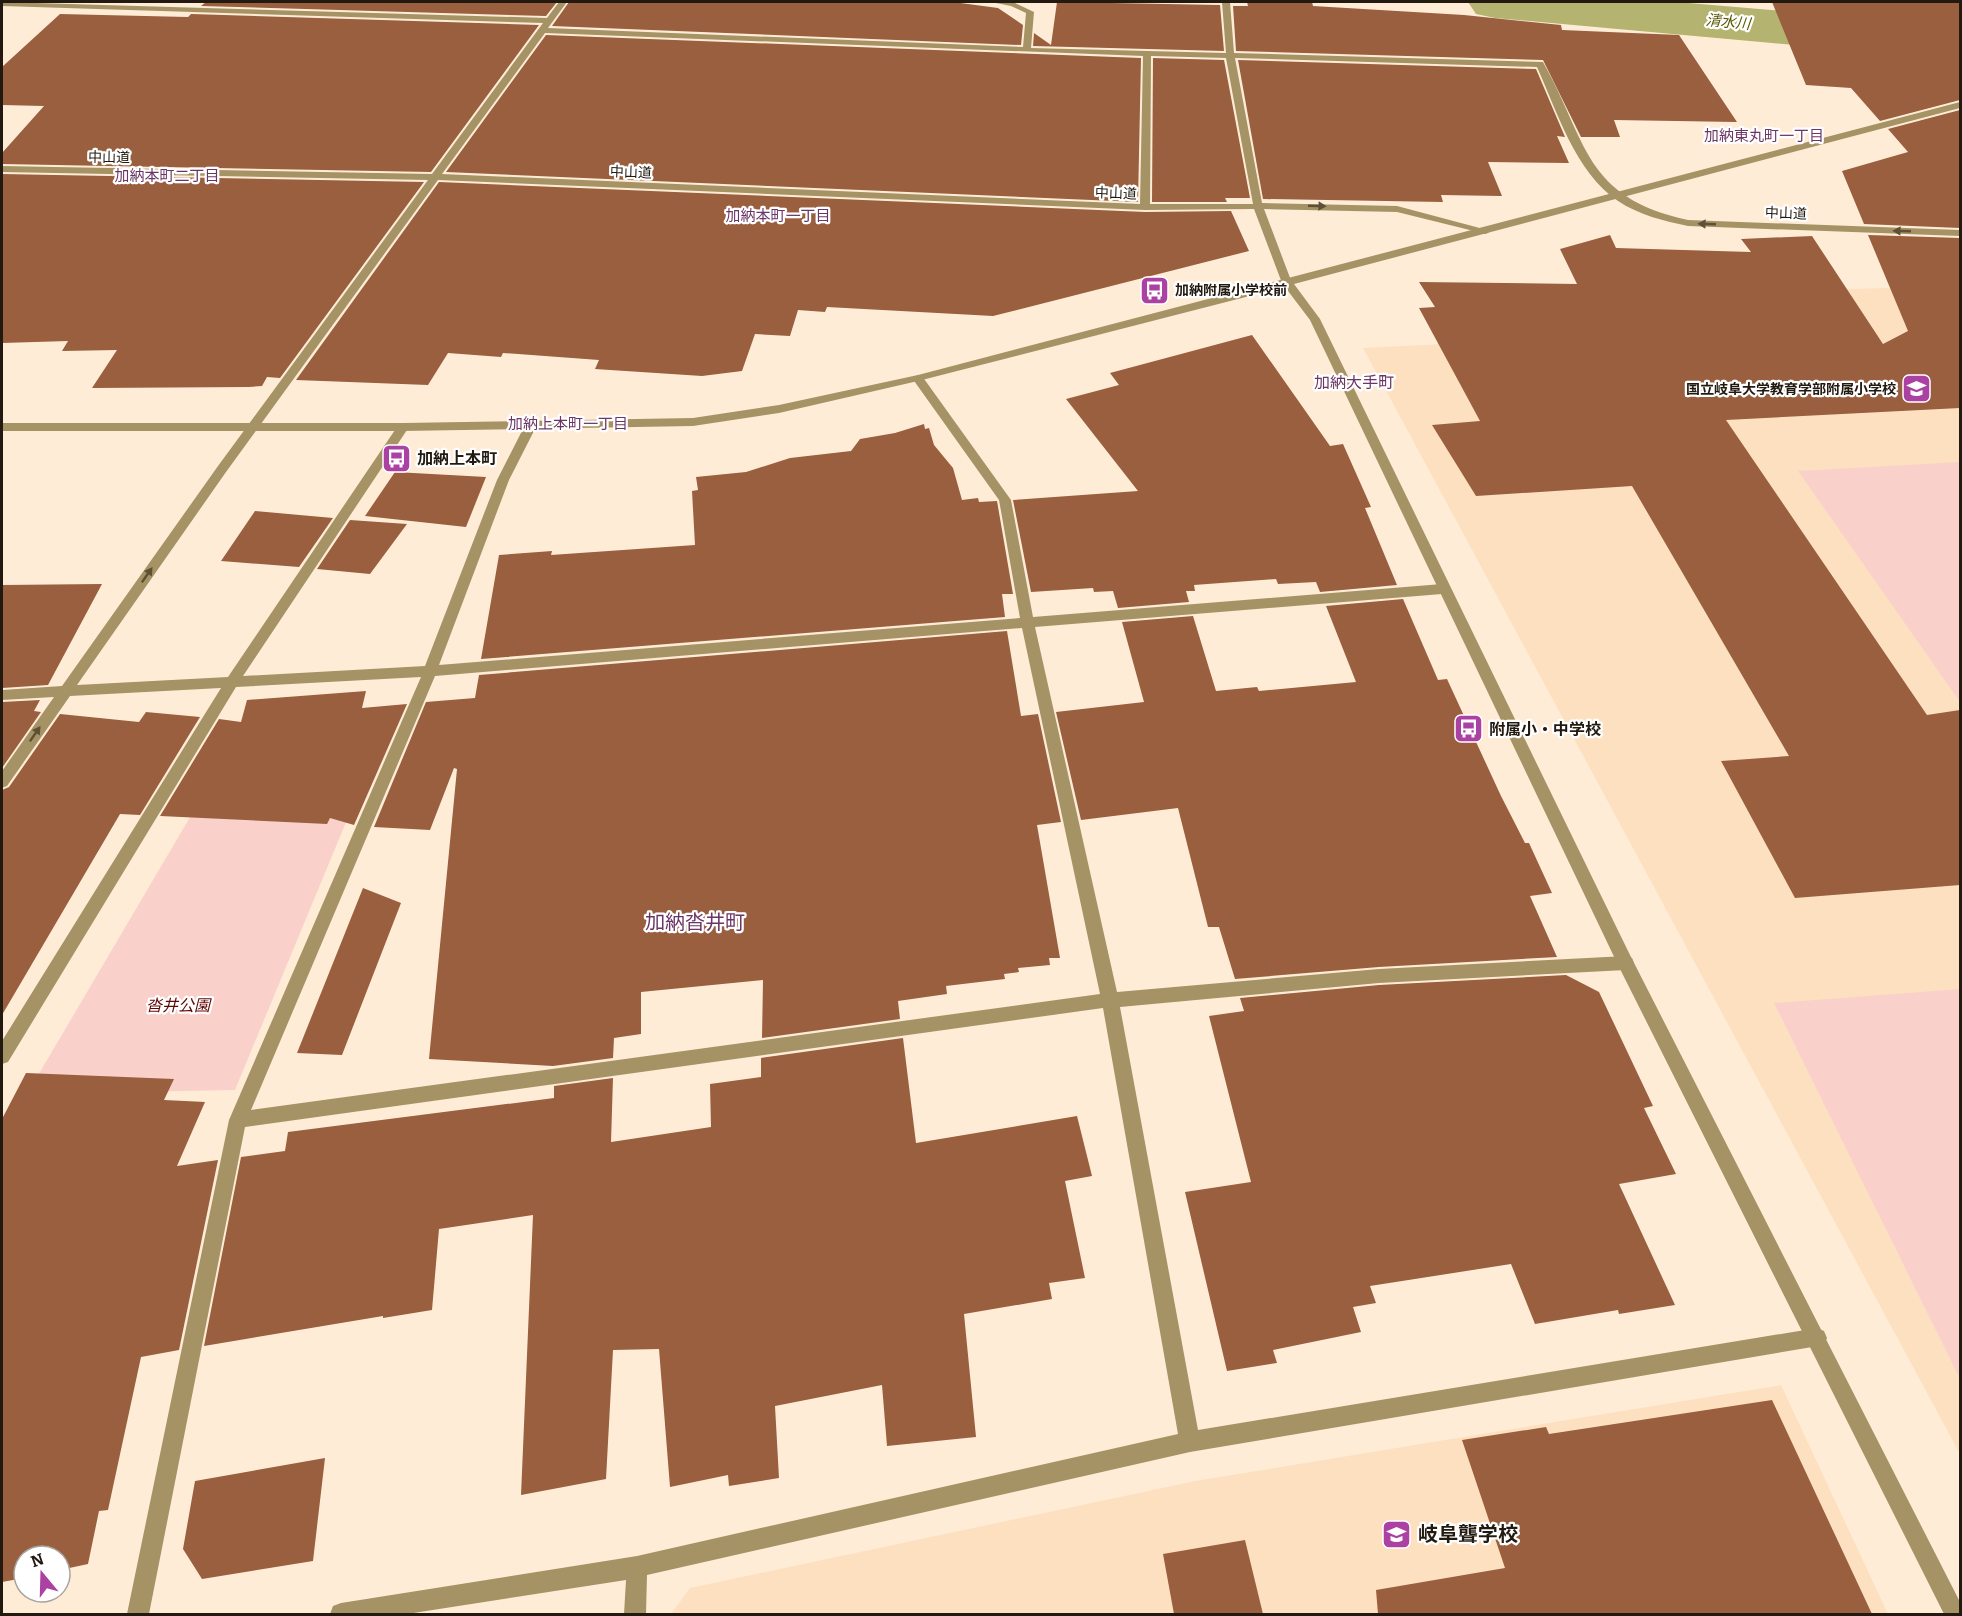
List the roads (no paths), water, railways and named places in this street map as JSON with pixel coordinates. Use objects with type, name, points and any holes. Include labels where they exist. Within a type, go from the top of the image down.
[{"type":"street","points":[[176,9],[183,2]]},
{"type":"street","points":[[2,782],[254,427],[563,2]]},
{"type":"street","points":[[995,2],[1013,4],[1030,12],[1028,50]]},
{"type":"street","points":[[1226,2],[1230,54],[1258,206],[1287,283],[1315,319],[1442,589],[1626,963],[1955,1614]]},
{"type":"street","points":[[2,4],[550,21]]},
{"type":"street","points":[[544,30],[1028,50],[1540,64],[1594,172],[1616,195]]},
{"type":"street","points":[[1145,207],[1147,52]]},
{"type":"street","points":[[2,427],[403,427],[693,422],[779,409],[918,378],[1960,105]]},
{"type":"street","name":"中山道","points":[[2,169],[434,177],[1145,207],[1258,206],[1397,209],[1486,231]]},
{"type":"street","name":"中山道","points":[[1616,195],[1664,218],[1688,223],[1960,233]]},
{"type":"street","points":[[918,378],[1005,500],[1027,624],[1110,1000],[1190,1442]]},
{"type":"street","points":[[138,1614],[238,1120],[430,671],[503,480],[531,425]]},
{"type":"street","points":[[2,1056],[233,680],[403,427]]},
{"type":"street","points":[[2,695],[233,680],[430,671],[1442,589]]},
{"type":"street","points":[[238,1120],[1110,1000],[1380,976],[1626,963]]},
{"type":"street","points":[[341,1614],[637,1567],[1190,1442],[1817,1338]]},
{"type":"street","points":[[635,1614],[637,1567]]},
{"type":"waterway","name":"清水川","points":[[1495,2],[1960,43]]},
{"type":"place","name":"加納附属小学校前","points":[[1154,290]]},
{"type":"place","name":"国立岐阜大学教育学部附属小学校","points":[[1917,389]]},
{"type":"place","name":"加納上本町","points":[[396,458]]},
{"type":"place","name":"附属小・中学校","points":[[1468,729]]},
{"type":"place","name":"岐阜聾学校","points":[[1397,1534]]},
{"type":"district","name":"加納東丸町一丁目","points":[[1764,136]]},
{"type":"district","name":"加納本町二丁目","points":[[167,176]]},
{"type":"district","name":"加納本町一丁目","points":[[778,216]]},
{"type":"district","name":"加納大手町","points":[[1354,382]]},
{"type":"district","name":"加納上本町一丁目","points":[[568,424]]},
{"type":"district","name":"加納沓井町","points":[[695,922]]},
{"type":"park label","name":"沓井公園","points":[[178,1005]]}]
